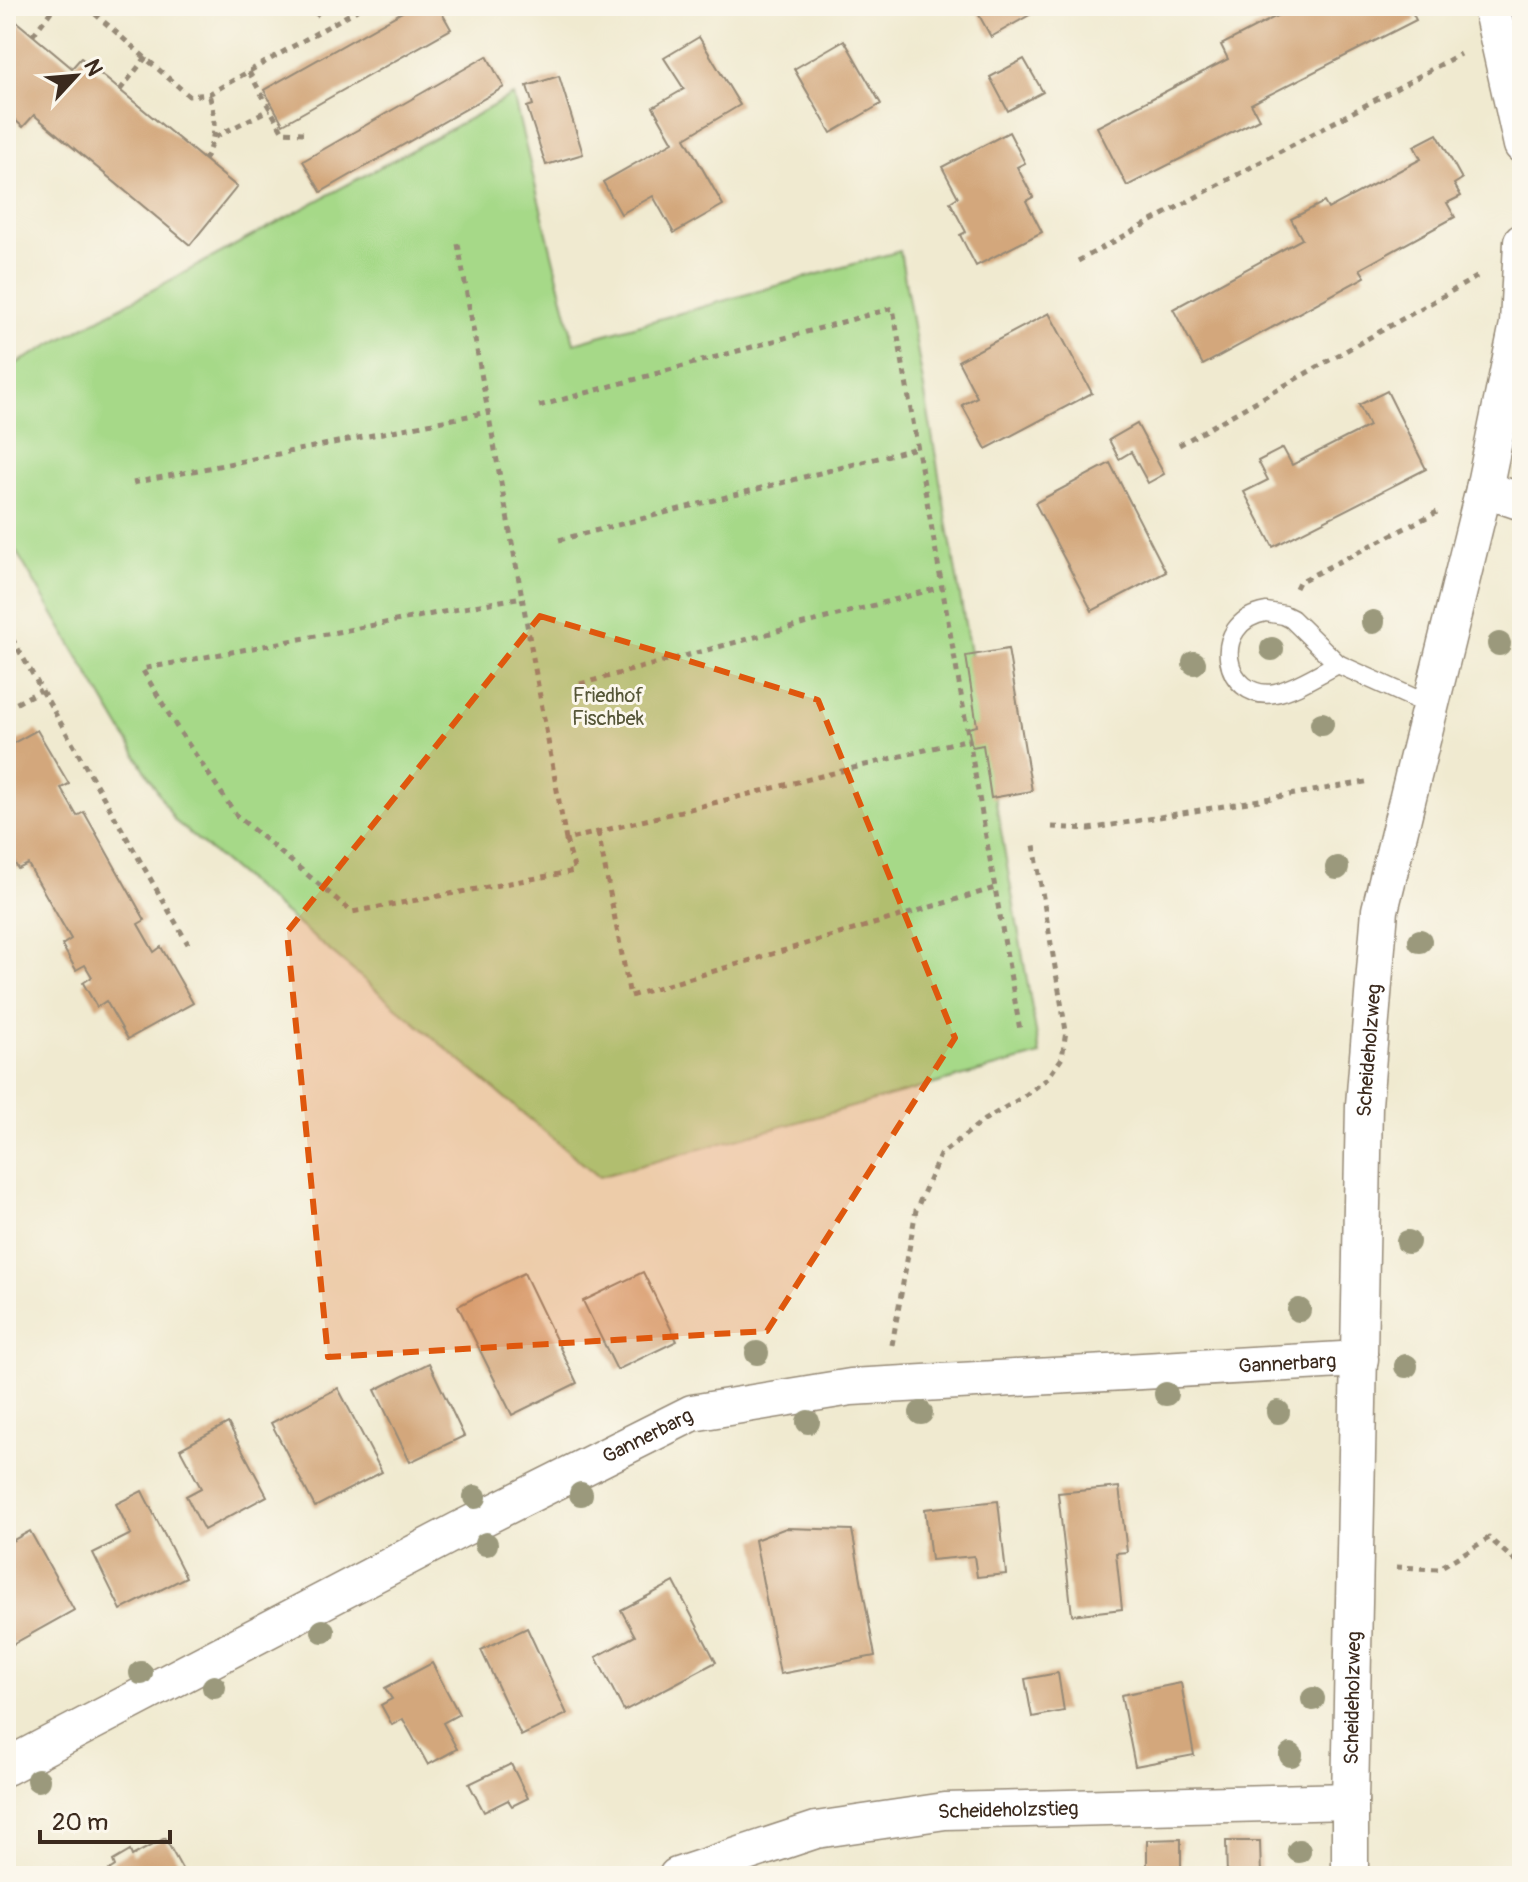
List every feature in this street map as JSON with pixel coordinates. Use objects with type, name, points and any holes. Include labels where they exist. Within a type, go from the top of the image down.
[{"type":"street","points":[[1494,20],[1522,145]]},
{"type":"street","name":"Scheideholzweg","points":[[1350,1876],[1364,1105],[1380,910],[1484,489],[1518,324],[1522,242]]},
{"type":"street","points":[[1484,489],[1522,502]]},
{"type":"street","name":"Gannerbarg","points":[[6,1767],[459,1530],[692,1413],[851,1387],[1360,1359]]},
{"type":"street","name":"Scheideholzstieg","points":[[677,1876],[816,1830],[945,1811],[1350,1801]]},
{"type":"lane","points":[[1338,664],[1275,693],[1257,692],[1242,684],[1229,661],[1229,643],[1236,628],[1258,613],[1284,615],[1338,664],[1429,705]]},
{"type":"path","points":[[33,35],[55,6]]},
{"type":"path","points":[[86,6],[147,56],[189,96],[209,94],[364,6]]},
{"type":"path","points":[[1078,261],[1494,20]]},
{"type":"path","points":[[120,90],[147,56]]},
{"type":"path","points":[[249,72],[283,132],[303,133]]},
{"type":"path","points":[[204,160],[214,137],[214,112],[209,94]]},
{"type":"path","points":[[214,137],[270,109]]},
{"type":"path","points":[[458,244],[488,412],[522,597],[566,840],[575,871],[352,912],[237,816],[142,669],[522,597]]},
{"type":"path","points":[[1179,445],[1522,252]]},
{"type":"path","points":[[539,406],[893,308],[1020,1030]]},
{"type":"path","points":[[133,483],[488,412]]},
{"type":"path","points":[[559,540],[917,448]]},
{"type":"path","points":[[1284,615],[1299,582],[1484,489]]},
{"type":"path","points":[[580,684],[942,587]]},
{"type":"path","points":[[6,628],[188,944]]},
{"type":"path","points":[[6,709],[41,690]]},
{"type":"path","points":[[566,840],[969,739]]},
{"type":"path","points":[[1052,827],[1089,829],[1360,782],[1413,778]]},
{"type":"path","points":[[598,832],[630,996],[995,888]]},
{"type":"path","points":[[891,1384],[891,1348],[916,1210],[940,1155],[984,1120],[1047,1079],[1062,1058],[1066,1031],[1034,845]]},
{"type":"path","points":[[1355,1565],[1438,1569],[1489,1538],[1522,1567]]},
{"type":"highlighted area","points":[[540,616],[818,700],[955,1038],[767,1331],[328,1357],[287,932]]},
{"type":"green space","name":"Friedhof Fischbek","points":[[513,95],[574,343],[900,251],[1040,1055],[599,1177],[175,821],[6,534],[6,369]]},
{"type":"building","points":[[305,6],[325,6],[317,16]]},
{"type":"building","points":[[413,6],[438,6],[451,29],[283,124],[264,90]]},
{"type":"building","points":[[974,6],[1038,6],[1040,9],[991,37]]},
{"type":"building","points":[[1296,6],[1409,6],[1416,20],[1251,104],[1259,119],[1127,186],[1097,127],[1228,59],[1221,45]]},
{"type":"building","points":[[6,13],[72,68],[81,58],[237,187],[190,245],[34,115],[23,127],[6,112]]},
{"type":"building","points":[[699,37],[740,105],[685,138],[723,205],[674,233],[653,196],[621,214],[603,182],[673,142],[653,107],[684,89],[664,58]]},
{"type":"building","points":[[844,40],[881,104],[831,133],[794,69]]},
{"type":"building","points":[[487,56],[504,87],[321,192],[303,161]]},
{"type":"building","points":[[1024,59],[1043,92],[1008,111],[990,77]]},
{"type":"building","points":[[559,76],[583,154],[546,165],[527,107],[533,105],[527,86]]},
{"type":"building","points":[[1009,132],[1025,163],[1017,167],[1033,197],[1026,201],[1042,232],[976,266],[960,235],[966,232],[950,202],[958,197],[942,167]]},
{"type":"building","points":[[1437,134],[1462,179],[1454,184],[1461,196],[1447,203],[1455,217],[1360,269],[1365,277],[1203,365],[1173,309],[1302,239],[1291,219],[1324,202],[1328,209],[1421,159],[1414,146]]},
{"type":"building","points":[[1049,313],[1092,393],[986,449],[962,405],[977,397],[958,361]]},
{"type":"building","points":[[1387,391],[1426,469],[1273,547],[1244,492],[1268,480],[1258,461],[1283,448],[1292,465],[1369,426],[1359,405]]},
{"type":"building","points":[[1137,424],[1164,474],[1148,483],[1131,452],[1119,459],[1109,440]]},
{"type":"building","points":[[1110,463],[1166,572],[1092,611],[1035,503]]},
{"type":"building","points":[[1008,649],[1032,791],[991,798],[983,745],[972,747],[968,728],[977,726],[966,656]]},
{"type":"building","points":[[37,730],[69,784],[61,788],[77,816],[84,812],[145,920],[138,924],[154,952],[161,947],[193,1003],[128,1039],[106,1001],[97,1007],[83,983],[92,977],[85,965],[76,970],[62,945],[71,939],[28,864],[18,869],[6,847],[14,840],[6,830],[6,747]]},
{"type":"building","points":[[643,1272],[677,1341],[617,1370],[583,1301]]},
{"type":"building","points":[[524,1273],[577,1383],[512,1415],[458,1306]]},
{"type":"building","points":[[429,1363],[464,1436],[410,1462],[375,1390]]},
{"type":"building","points":[[338,1388],[382,1472],[315,1507],[271,1423]]},
{"type":"building","points":[[228,1423],[267,1496],[204,1530],[186,1496],[201,1488],[180,1449]]},
{"type":"building","points":[[1119,1487],[1127,1552],[1116,1553],[1122,1609],[1072,1615],[1058,1493]]},
{"type":"building","points":[[142,1491],[186,1577],[121,1610],[93,1553],[131,1534],[116,1504]]},
{"type":"building","points":[[998,1501],[1006,1574],[977,1577],[974,1556],[931,1560],[925,1509]]},
{"type":"building","points":[[786,1528],[852,1530],[875,1656],[780,1674],[755,1540]]},
{"type":"building","points":[[30,1531],[74,1610],[6,1648],[6,1544]]},
{"type":"building","points":[[674,1582],[716,1662],[624,1711],[596,1657],[635,1636],[621,1610]]},
{"type":"building","points":[[527,1628],[567,1714],[521,1736],[481,1650]]},
{"type":"building","points":[[432,1663],[459,1714],[443,1723],[457,1749],[428,1765],[403,1719],[392,1725],[381,1705],[392,1699],[385,1688]]},
{"type":"building","points":[[1058,1673],[1064,1711],[1032,1717],[1025,1679]]},
{"type":"building","points":[[1181,1683],[1194,1755],[1135,1766],[1121,1695]]},
{"type":"building","points":[[511,1764],[528,1798],[512,1806],[508,1800],[484,1812],[469,1784]]},
{"type":"building","points":[[165,1838],[186,1876],[112,1876],[109,1870],[115,1866],[113,1861],[130,1851],[132,1856]]},
{"type":"building","points":[[1181,1839],[1181,1876],[1147,1876],[1147,1840]]},
{"type":"building","points":[[1226,1841],[1260,1841],[1261,1876],[1227,1876]]}]
